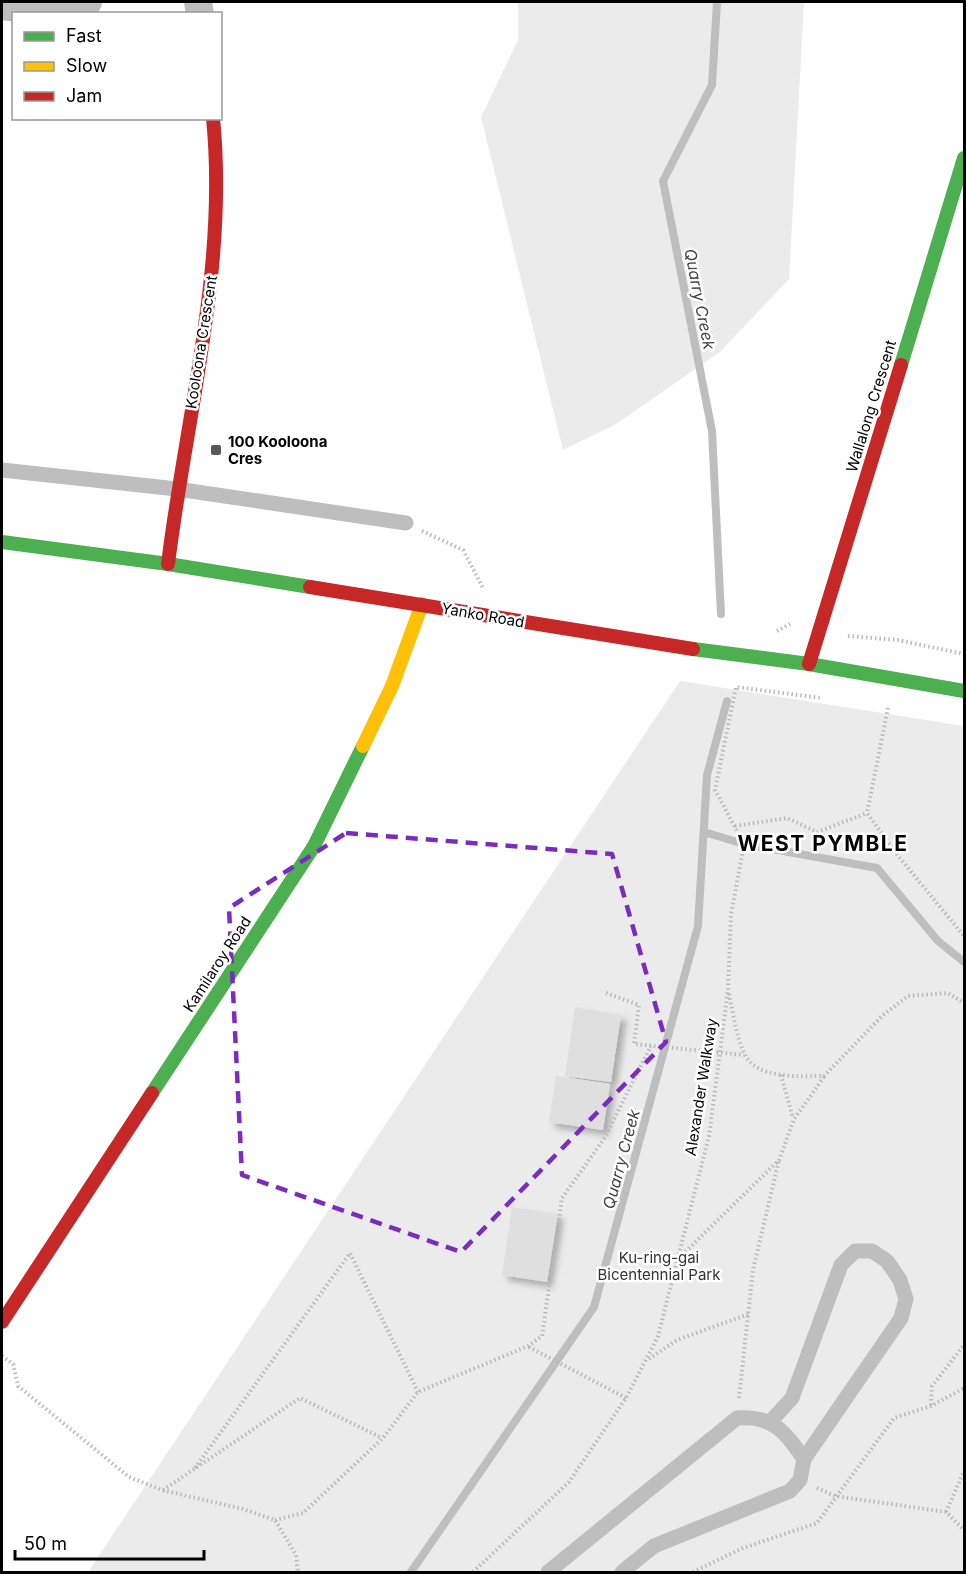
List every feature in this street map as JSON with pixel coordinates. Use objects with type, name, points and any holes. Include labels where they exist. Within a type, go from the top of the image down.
[{"type":"street","points":[[2,6],[19,8],[88,2]]},
{"type":"street","name":"Kooloona Crescent","points":[[168,564],[177,489],[214,255],[217,145],[213,120]]},
{"type":"street","name":"Wallalong Crescent","points":[[809,664],[964,158]]},
{"type":"street","name":"Yanko Road","points":[[2,542],[168,564],[422,604],[641,642],[809,664],[964,691]]},
{"type":"street","name":"Kamilaroy Road","points":[[2,1322],[314,846],[392,686],[422,604]]},
{"type":"lane","points":[[2,470],[177,489],[405,523]]},
{"type":"lane","points":[[622,1572],[654,1546],[777,1499],[790,1491],[800,1480],[804,1459],[901,1318],[906,1299],[900,1280],[886,1261],[872,1251],[855,1251],[841,1265],[792,1398],[770,1422]]},
{"type":"lane","points":[[548,1572],[737,1418],[753,1416],[770,1422],[785,1434],[804,1459]]},
{"type":"path","points":[[405,523],[463,550],[485,591]]},
{"type":"path","points":[[774,632],[790,624]]},
{"type":"path","points":[[848,636],[898,640],[964,654]]},
{"type":"path","name":"Alexander Walkway","points":[[473,1572],[569,1482],[626,1398],[658,1336],[709,1136],[728,990],[731,915],[744,844],[715,790],[736,687],[830,699]]},
{"type":"path","points":[[876,705],[888,707],[867,813],[899,857],[964,936]]},
{"type":"path","points":[[735,826],[787,818],[817,832],[867,813]]},
{"type":"path","points":[[728,990],[744,1055],[759,1068],[781,1075],[824,1076]]},
{"type":"path","points":[[606,993],[639,1005],[634,1044],[744,1055]]},
{"type":"path","points":[[737,1418],[753,1270],[779,1160],[794,1119],[824,1076],[883,1015],[908,996],[948,993],[964,1003]]},
{"type":"path","points":[[2,1356],[13,1365],[18,1386],[129,1477],[162,1490],[243,1509],[275,1520],[303,1514],[382,1438],[418,1392],[528,1346],[542,1336],[562,1198],[604,1139],[652,1046]]},
{"type":"path","points":[[781,1075],[794,1119]]},
{"type":"path","points":[[678,1260],[779,1160]]},
{"type":"path","points":[[195,1468],[350,1252],[418,1392]]},
{"type":"path","points":[[647,1361],[677,1340],[749,1314]]},
{"type":"path","points":[[931,1406],[932,1386],[964,1345]]},
{"type":"path","points":[[528,1346],[626,1398]]},
{"type":"path","points":[[693,1572],[743,1548],[817,1523],[894,1418],[931,1406],[964,1388]]},
{"type":"path","points":[[162,1490],[300,1398],[382,1438]]},
{"type":"path","points":[[946,1512],[964,1471]]},
{"type":"path","points":[[800,1480],[835,1496],[946,1512],[964,1530]]},
{"type":"path","points":[[275,1520],[296,1555],[298,1572]]},
{"type":"highlighted area","points":[[346,833],[612,854],[666,1042],[461,1252],[242,1175],[229,908]]},
{"type":"green space","points":[[518,2],[804,2],[789,279],[720,352],[616,424],[563,450],[481,117],[518,40]]},
{"type":"green space","name":"Ku-ring-gai Bicentennial Park","points":[[680,681],[964,726],[964,1572],[88,1572]]},
{"type":"building","points":[[575,1007],[621,1015],[611,1082],[565,1076]]},
{"type":"building","points":[[556,1076],[610,1084],[603,1130],[549,1122]]},
{"type":"building","points":[[512,1207],[558,1214],[547,1282],[502,1275]]},
{"type":"waterway","name":"Quarry Creek","points":[[717,2],[712,85],[663,181],[712,431],[721,614]]},
{"type":"waterway","name":"Quarry Creek","points":[[411,1572],[594,1307],[698,926],[707,775],[727,701]]},
{"type":"waterway","points":[[704,832],[744,844],[877,868],[938,941],[964,962]]},
{"type":"traffic: fast","points":[[901,365],[964,158]]},
{"type":"traffic: fast","points":[[2,542],[168,564],[310,587]]},
{"type":"traffic: fast","points":[[693,649],[809,664],[964,691]]},
{"type":"traffic: fast","points":[[152,1093],[314,846],[363,746]]},
{"type":"traffic: slow","points":[[363,746],[392,686],[422,604]]},
{"type":"traffic: jam","points":[[168,564],[210,286],[215,230],[216,174],[213,120]]},
{"type":"traffic: jam","points":[[809,664],[901,365]]},
{"type":"traffic: jam","points":[[310,587],[693,649]]},
{"type":"traffic: jam","points":[[2,1322],[152,1093]]},
{"type":"place","name":"100 Kooloona Cres","points":[[216,450]]},
{"type":"district","name":"WEST PYMBLE","points":[[823,843]]}]
